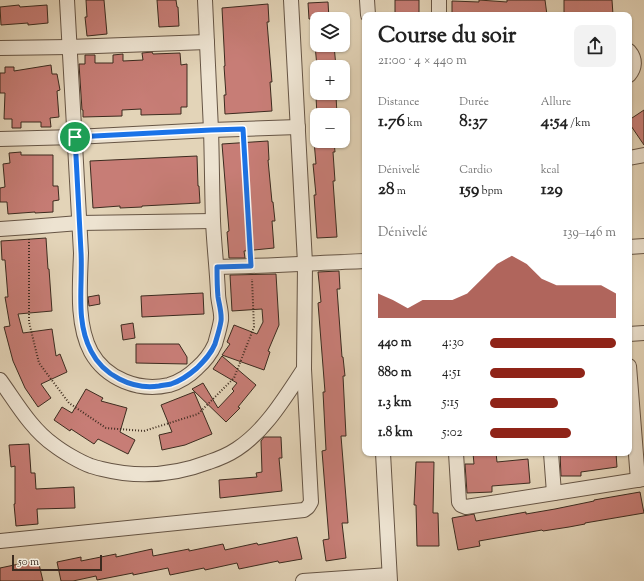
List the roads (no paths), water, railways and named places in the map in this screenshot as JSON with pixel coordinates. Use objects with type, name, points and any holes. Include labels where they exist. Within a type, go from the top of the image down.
[{"type":"street","points":[[67,0],[81,253],[82,321],[84,333],[91,352],[108,371],[122,381],[138,386],[154,387],[170,384],[182,379],[202,364],[210,354],[215,343],[221,320],[213,221],[211,130],[205,0]]},
{"type":"street","points":[[0,541],[304,510],[311,502],[304,369],[305,263],[291,0]]},
{"type":"street","points":[[368,0],[368,12]]},
{"type":"street","points":[[439,0],[439,12]]},
{"type":"street","points":[[0,48],[207,42]]},
{"type":"street","points":[[632,55],[634,68],[632,71]]},
{"type":"street","points":[[0,139],[298,127]]},
{"type":"street","points":[[632,157],[644,155]]},
{"type":"street","points":[[0,229],[79,223],[213,221]]},
{"type":"street","points":[[632,247],[644,246]]},
{"type":"street","points":[[217,267],[362,261]]},
{"type":"street","points":[[632,334],[644,333]]},
{"type":"street","points":[[0,380],[30,422],[54,445],[91,466],[116,473],[156,474],[195,468],[237,449],[268,420],[304,369]]},
{"type":"street","points":[[456,456],[459,502],[461,505],[466,507],[641,480],[632,394]]},
{"type":"street","points":[[304,581],[390,578],[383,456]]},
{"type":"street","points":[[551,456],[554,493]]}]
